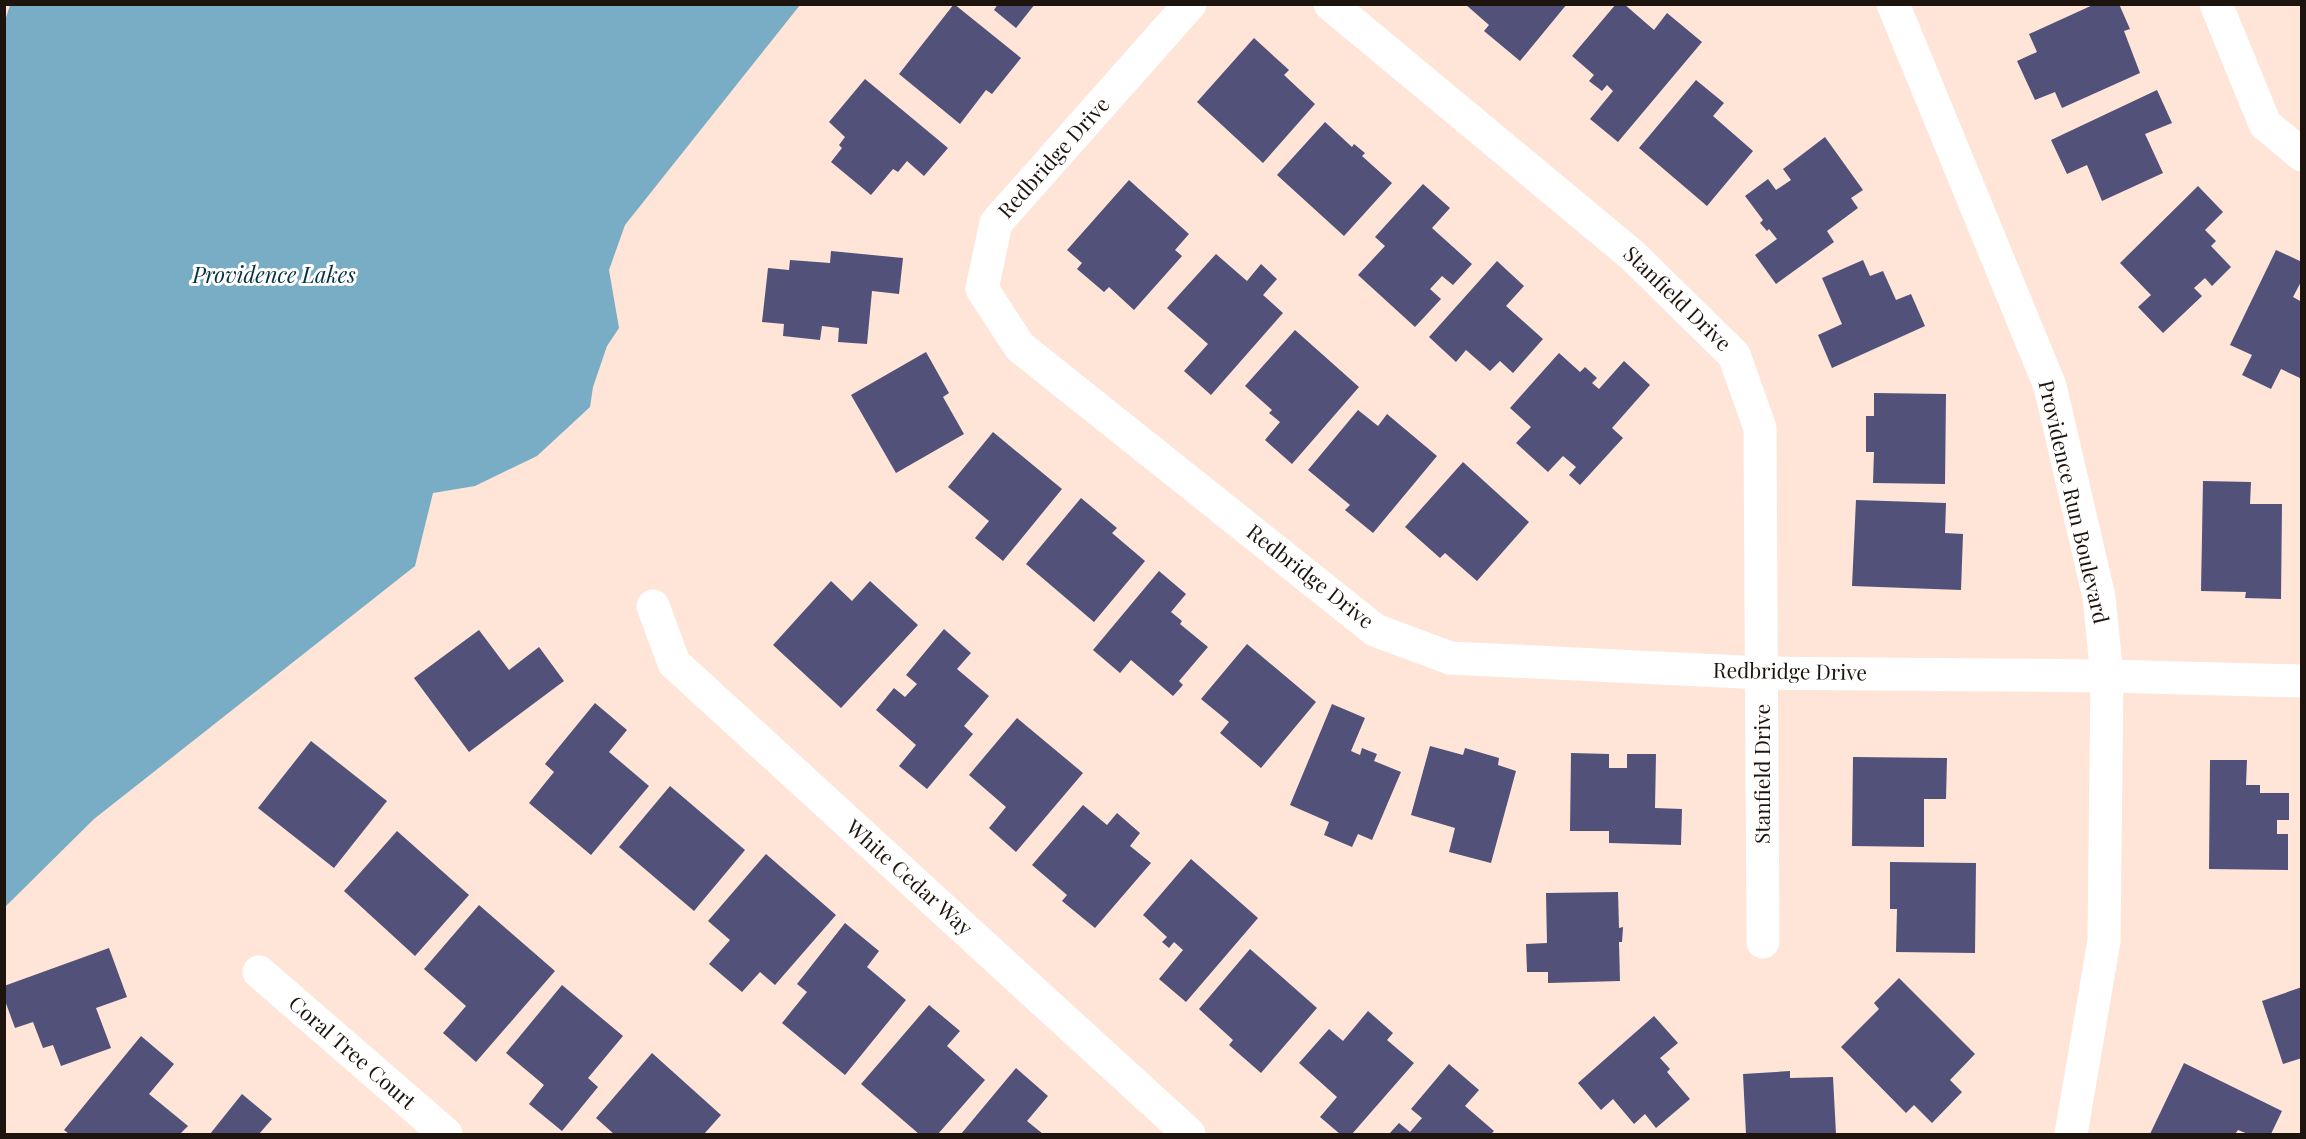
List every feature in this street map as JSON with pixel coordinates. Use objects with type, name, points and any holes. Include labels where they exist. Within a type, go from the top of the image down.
[{"type":"street","name":"Redbridge Drive","points":[[1190,4],[996,223],[982,289],[1020,347],[1376,630],[1450,658],[1763,674],[2107,676],[2301,681]]},
{"type":"street","name":"Stanfield Drive","points":[[1330,4],[1632,255],[1734,356],[1760,428],[1763,942]]},
{"type":"street","name":"Providence Run Boulevard","points":[[1893,4],[2050,386],[2099,597],[2107,676],[2104,941],[2071,1134]]},
{"type":"street","points":[[2216,4],[2265,124],[2301,155]]},
{"type":"street","name":"White Cedar Way","points":[[653,606],[674,663],[1189,1134]]},
{"type":"street","name":"Coral Tree Court","points":[[259,972],[446,1134]]},
{"type":"water","name":"Providence Lakes","points":[[10,5],[800,5],[625,225],[609,270],[619,328],[607,346],[593,387],[590,407],[537,456],[475,486],[433,493],[415,566],[94,819],[5,907],[4,24]]},
{"type":"building","points":[[954,4],[1021,58],[992,94],[986,90],[960,124],[899,74]]},
{"type":"building","points":[[998,4],[1035,4],[1016,28],[994,10]]},
{"type":"building","points":[[1465,4],[1567,4],[1520,61],[1484,31],[1489,25]]},
{"type":"building","points":[[1616,4],[1624,4],[1654,30],[1667,13],[1702,42],[1618,142],[1590,119],[1613,91],[1607,85],[1602,91],[1589,81],[1594,75],[1572,56]]},
{"type":"building","points":[[2095,4],[2119,4],[2130,29],[2124,31],[2140,73],[2062,108],[2055,92],[2035,100],[2017,61],[2037,52],[2029,34]]},
{"type":"building","points":[[1254,38],[1289,70],[1284,75],[1315,104],[1263,163],[1197,102]]},
{"type":"building","points":[[865,79],[948,148],[924,176],[907,161],[898,172],[893,169],[871,195],[831,162],[842,148],[839,145],[845,137],[829,122]]},
{"type":"building","points":[[1696,80],[1724,103],[1713,116],[1753,151],[1707,206],[1639,148]]},
{"type":"building","points":[[2157,90],[2172,123],[2145,134],[2163,173],[2102,201],[2087,165],[2067,174],[2051,140]]},
{"type":"building","points":[[1325,122],[1352,147],[1354,144],[1365,153],[1362,156],[1392,183],[1344,236],[1277,175]]},
{"type":"building","points":[[1825,137],[1863,190],[1851,198],[1858,208],[1827,231],[1834,242],[1776,284],[1755,255],[1777,239],[1760,223],[1763,220],[1745,196],[1768,179],[1776,190],[1791,180],[1783,169]]},
{"type":"building","points":[[1129,180],[1189,234],[1175,250],[1182,256],[1134,310],[1109,287],[1104,292],[1077,269],[1082,263],[1067,250]]},
{"type":"building","points":[[1423,184],[1450,208],[1432,228],[1472,264],[1453,285],[1442,276],[1430,289],[1441,299],[1415,327],[1358,275],[1385,246],[1375,237]]},
{"type":"building","points":[[2198,186],[2223,212],[2205,230],[2216,241],[2211,246],[2231,267],[2212,286],[2205,278],[2194,288],[2202,296],[2163,333],[2138,307],[2151,295],[2120,263]]},
{"type":"building","points":[[2276,250],[2302,262],[2302,280],[2293,297],[2302,302],[2302,379],[2281,369],[2271,389],[2242,375],[2252,355],[2230,345]]},
{"type":"building","points":[[831,251],[903,258],[899,294],[872,291],[867,344],[838,342],[839,328],[822,326],[820,340],[783,336],[784,324],[762,322],[768,268],[789,270],[790,260],[830,263]]},
{"type":"building","points":[[1216,254],[1247,281],[1261,264],[1277,279],[1263,295],[1283,313],[1211,395],[1184,371],[1208,344],[1167,308]]},
{"type":"building","points":[[1863,260],[1870,276],[1883,271],[1896,300],[1911,294],[1925,326],[1832,368],[1818,335],[1842,324],[1822,278]]},
{"type":"building","points":[[1497,261],[1524,286],[1506,306],[1543,339],[1513,373],[1500,361],[1490,371],[1466,350],[1456,362],[1429,337]]},
{"type":"building","points":[[1295,330],[1359,387],[1292,464],[1265,440],[1280,422],[1269,413],[1272,410],[1245,386]]},
{"type":"building","points":[[926,352],[949,393],[943,397],[964,434],[896,473],[851,395]]},
{"type":"building","points":[[1559,353],[1580,372],[1585,367],[1597,378],[1592,383],[1599,389],[1624,361],[1650,385],[1612,428],[1623,438],[1580,485],[1569,475],[1576,467],[1563,456],[1548,472],[1516,443],[1531,427],[1510,408]]},
{"type":"building","points":[[1874,393],[1946,394],[1945,484],[1873,483],[1874,452],[1866,452],[1866,416],[1874,416]]},
{"type":"building","points":[[1358,410],[1378,426],[1387,414],[1437,456],[1373,533],[1345,510],[1350,505],[1308,470]]},
{"type":"building","points":[[993,432],[1062,489],[1003,561],[975,538],[989,521],[948,487]]},
{"type":"building","points":[[1463,462],[1529,522],[1477,581],[1445,553],[1440,558],[1405,527]]},
{"type":"building","points":[[2203,481],[2251,482],[2250,504],[2282,504],[2281,599],[2245,598],[2246,592],[2201,591]]},
{"type":"building","points":[[1081,498],[1117,528],[1112,533],[1145,561],[1094,622],[1026,564]]},
{"type":"building","points":[[1856,500],[1946,503],[1945,533],[1963,534],[1961,590],[1852,586]]},
{"type":"building","points":[[1159,571],[1186,594],[1171,612],[1182,621],[1180,624],[1208,647],[1179,681],[1183,685],[1173,696],[1131,660],[1120,673],[1093,650]]},
{"type":"building","points":[[831,581],[852,601],[870,581],[918,625],[841,708],[773,645]]},
{"type":"building","points":[[944,629],[971,653],[957,669],[989,696],[964,726],[973,734],[927,789],[899,766],[916,745],[876,710],[894,688],[905,697],[917,684],[906,675]]},
{"type":"building","points":[[479,630],[509,670],[539,647],[564,681],[469,752],[414,678]]},
{"type":"building","points":[[1247,644],[1316,702],[1261,768],[1220,733],[1229,722],[1201,699]]},
{"type":"building","points":[[595,703],[627,730],[609,752],[649,786],[591,855],[529,803],[554,772],[545,764]]},
{"type":"building","points":[[1332,704],[1365,718],[1351,751],[1360,755],[1362,748],[1377,754],[1374,761],[1401,772],[1372,840],[1358,834],[1352,847],[1324,835],[1329,822],[1290,805]]},
{"type":"building","points":[[1017,718],[1083,773],[1016,852],[989,828],[1006,807],[969,775]]},
{"type":"building","points":[[311,741],[387,801],[334,868],[258,808]]},
{"type":"building","points":[[1430,746],[1463,755],[1465,748],[1499,758],[1498,765],[1516,771],[1491,863],[1449,852],[1455,828],[1411,815]]},
{"type":"building","points":[[1571,753],[1609,754],[1609,768],[1627,768],[1627,754],[1656,754],[1655,808],[1682,809],[1681,845],[1609,843],[1609,831],[1570,831]]},
{"type":"building","points":[[1853,757],[1947,758],[1946,799],[1924,799],[1924,847],[1852,846]]},
{"type":"building","points":[[2210,760],[2247,760],[2246,785],[2260,785],[2260,793],[2289,793],[2289,820],[2277,820],[2277,834],[2288,834],[2288,870],[2209,869]]},
{"type":"building","points":[[670,786],[745,850],[694,911],[619,847]]},
{"type":"building","points":[[1083,805],[1107,825],[1117,813],[1140,833],[1130,846],[1151,863],[1095,928],[1062,901],[1067,895],[1032,865]]},
{"type":"building","points":[[397,831],[469,895],[415,956],[344,891]]},
{"type":"building","points":[[766,854],[836,915],[775,985],[760,972],[742,992],[709,964],[730,940],[708,921]]},
{"type":"building","points":[[1191,859],[1258,918],[1186,1002],[1159,979],[1183,950],[1174,942],[1169,948],[1162,942],[1167,937],[1143,915]]},
{"type":"building","points":[[1890,862],[1976,863],[1975,953],[1896,952],[1897,909],[1890,909]]},
{"type":"building","points":[[1618,892],[1619,928],[1623,927],[1622,942],[1619,942],[1620,981],[1548,983],[1548,972],[1527,972],[1526,944],[1547,943],[1546,893]]},
{"type":"building","points":[[479,905],[555,971],[476,1062],[443,1033],[466,1006],[424,969]]},
{"type":"building","points":[[845,923],[879,951],[867,967],[906,1000],[845,1075],[782,1023],[807,992],[797,984]]},
{"type":"building","points":[[109,948],[127,997],[96,1008],[111,1048],[61,1066],[53,1045],[43,1048],[33,1022],[15,1028],[4,998],[4,986]]},
{"type":"building","points":[[1250,949],[1317,1008],[1261,1073],[1229,1045],[1233,1040],[1199,1009]]},
{"type":"building","points":[[1899,978],[1975,1054],[1950,1080],[1962,1092],[1932,1123],[1914,1105],[1906,1113],[1841,1047],[1879,1009],[1874,1003]]},
{"type":"building","points":[[562,985],[623,1036],[588,1078],[598,1087],[562,1131],[529,1104],[544,1085],[506,1053]]},
{"type":"building","points":[[2302,987],[2302,1058],[2283,1064],[2262,1001]]},
{"type":"building","points":[[929,1005],[960,1031],[947,1046],[985,1080],[938,1134],[919,1134],[861,1084]]},
{"type":"building","points":[[1368,1011],[1393,1033],[1387,1040],[1414,1063],[1352,1134],[1340,1134],[1320,1117],[1337,1097],[1299,1063],[1329,1029],[1343,1041]]},
{"type":"building","points":[[1654,1016],[1678,1043],[1660,1058],[1670,1069],[1667,1072],[1690,1099],[1656,1128],[1645,1114],[1634,1124],[1613,1099],[1601,1110],[1578,1083]]},
{"type":"building","points":[[141,1036],[174,1064],[149,1094],[188,1126],[180,1134],[69,1134],[64,1130]]},
{"type":"building","points":[[652,1053],[721,1115],[704,1134],[614,1134],[596,1118]]},
{"type":"building","points":[[2184,1063],[2282,1111],[2271,1134],[2248,1134],[2238,1130],[2235,1134],[2150,1134]]},
{"type":"building","points":[[1449,1064],[1479,1090],[1465,1106],[1494,1131],[1491,1134],[1389,1134],[1399,1123],[1410,1132],[1422,1118],[1411,1109]]},
{"type":"building","points":[[1016,1068],[1048,1096],[1027,1121],[1043,1134],[961,1134]]},
{"type":"building","points":[[1790,1071],[1790,1078],[1833,1077],[1836,1134],[1746,1134],[1743,1074]]},
{"type":"building","points":[[242,1094],[272,1119],[259,1134],[210,1134]]}]
